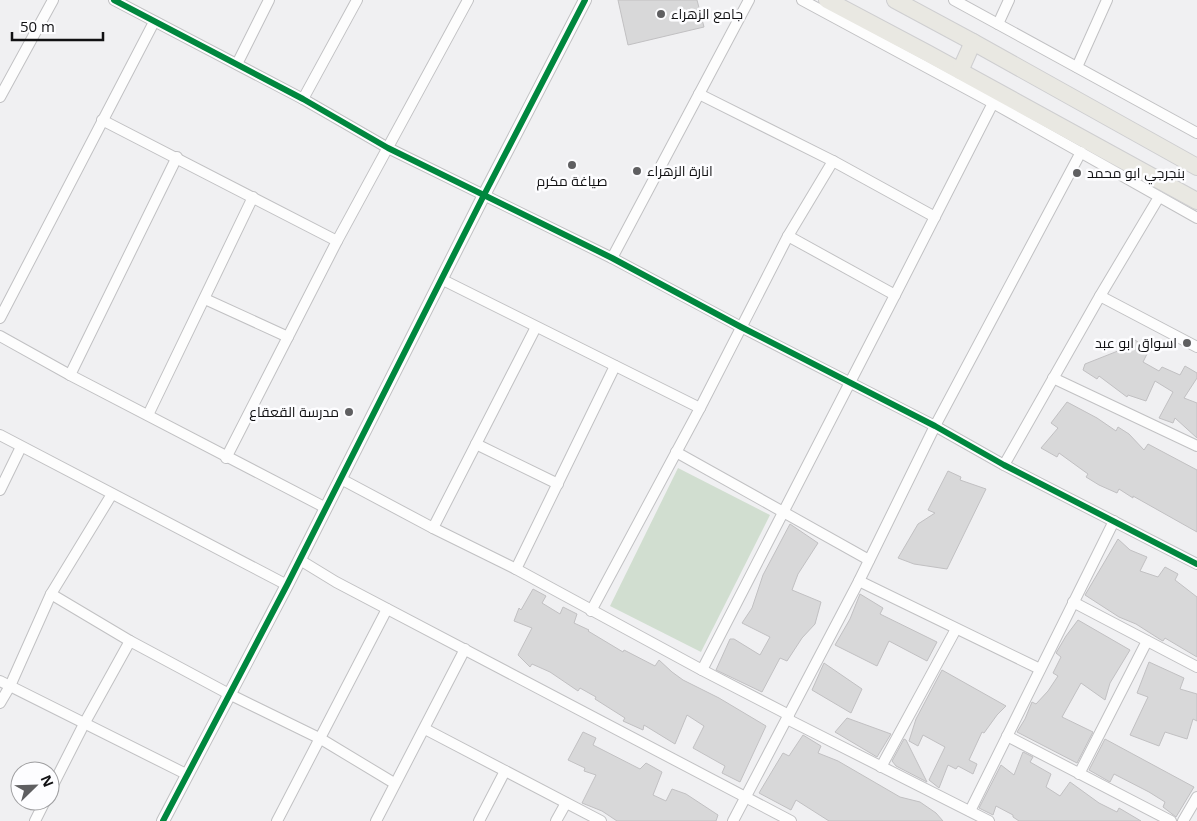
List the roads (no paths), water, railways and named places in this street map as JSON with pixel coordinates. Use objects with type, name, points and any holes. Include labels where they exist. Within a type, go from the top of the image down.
[{"type":"main road","points":[[827,0],[925,59],[960,71],[1197,201]]},
{"type":"main road","points":[[894,0],[1197,167]]},
{"type":"main road","points":[[960,71],[973,42]]},
{"type":"street","points":[[0,97],[53,0]]},
{"type":"street","points":[[114,0],[303,99],[388,148],[612,258],[1197,564]]},
{"type":"street","points":[[237,64],[270,0]]},
{"type":"street","points":[[303,99],[357,0]]},
{"type":"street","points":[[226,458],[337,241],[468,0]]},
{"type":"street","points":[[163,821],[300,560],[443,280],[484,195],[585,0]]},
{"type":"street","points":[[612,258],[749,0]]},
{"type":"street","points":[[802,0],[925,59],[993,103],[1197,218]]},
{"type":"street","points":[[954,0],[1197,133]]},
{"type":"street","points":[[998,24],[1009,0]]},
{"type":"street","points":[[1077,67],[1107,0]]},
{"type":"street","points":[[0,318],[154,22]]},
{"type":"street","points":[[699,94],[833,161],[935,217]]},
{"type":"street","points":[[702,670],[993,103]]},
{"type":"street","points":[[102,120],[337,241]]},
{"type":"street","points":[[733,821],[869,560],[935,426],[1081,152]]},
{"type":"street","points":[[70,375],[176,157]]},
{"type":"street","points":[[591,611],[700,408],[788,236],[833,161]]},
{"type":"street","points":[[148,415],[253,197]]},
{"type":"street","points":[[1004,464],[1159,197]]},
{"type":"street","points":[[788,236],[896,295]]},
{"type":"street","points":[[443,280],[700,408]]},
{"type":"street","points":[[1100,296],[1197,347]]},
{"type":"street","points":[[205,299],[288,337]]},
{"type":"street","points":[[433,528],[536,327]]},
{"type":"street","points":[[0,336],[226,458],[326,508]]},
{"type":"street","points":[[516,569],[615,366]]},
{"type":"street","points":[[1053,378],[1197,446]]},
{"type":"street","points":[[0,435],[287,585]]},
{"type":"street","points":[[476,444],[558,484]]},
{"type":"street","points":[[0,490],[21,447]]},
{"type":"street","points":[[676,452],[869,560]]},
{"type":"street","points":[[341,479],[516,569],[882,767],[989,821]]},
{"type":"street","points":[[0,703],[10,686],[51,594],[112,494]]},
{"type":"street","points":[[970,811],[1114,521]]},
{"type":"street","points":[[300,560],[336,582],[791,821]]},
{"type":"street","points":[[858,581],[1040,669]]},
{"type":"street","points":[[51,594],[130,641],[229,694],[321,739],[394,783]]},
{"type":"street","points":[[1073,602],[1197,666]]},
{"type":"street","points":[[277,821],[387,609]]},
{"type":"street","points":[[882,767],[956,629]]},
{"type":"street","points":[[1080,774],[1147,640]]},
{"type":"street","points":[[60,771],[130,641]]},
{"type":"street","points":[[376,821],[464,649]]},
{"type":"street","points":[[0,681],[186,774]]},
{"type":"street","points":[[424,728],[601,821]]},
{"type":"street","points":[[1007,736],[1171,821]]},
{"type":"street","points":[[478,821],[505,771]]},
{"type":"street","points":[[1183,821],[1197,797]]},
{"type":"street","points":[[556,821],[566,803]]},
{"type":"place","name":"جامع الزهراء","points":[[661,14]]},
{"type":"place","name":"صياغة مكرم","points":[[572,165]]},
{"type":"place","name":"انارة الزهراء","points":[[637,171]]},
{"type":"place","name":"بنجرجي ابو محمد","points":[[1077,173]]},
{"type":"place","name":"اسواق ابو عبد","points":[[1187,343]]},
{"type":"place","name":"مدرسة القعقاع","points":[[349,412]]}]
